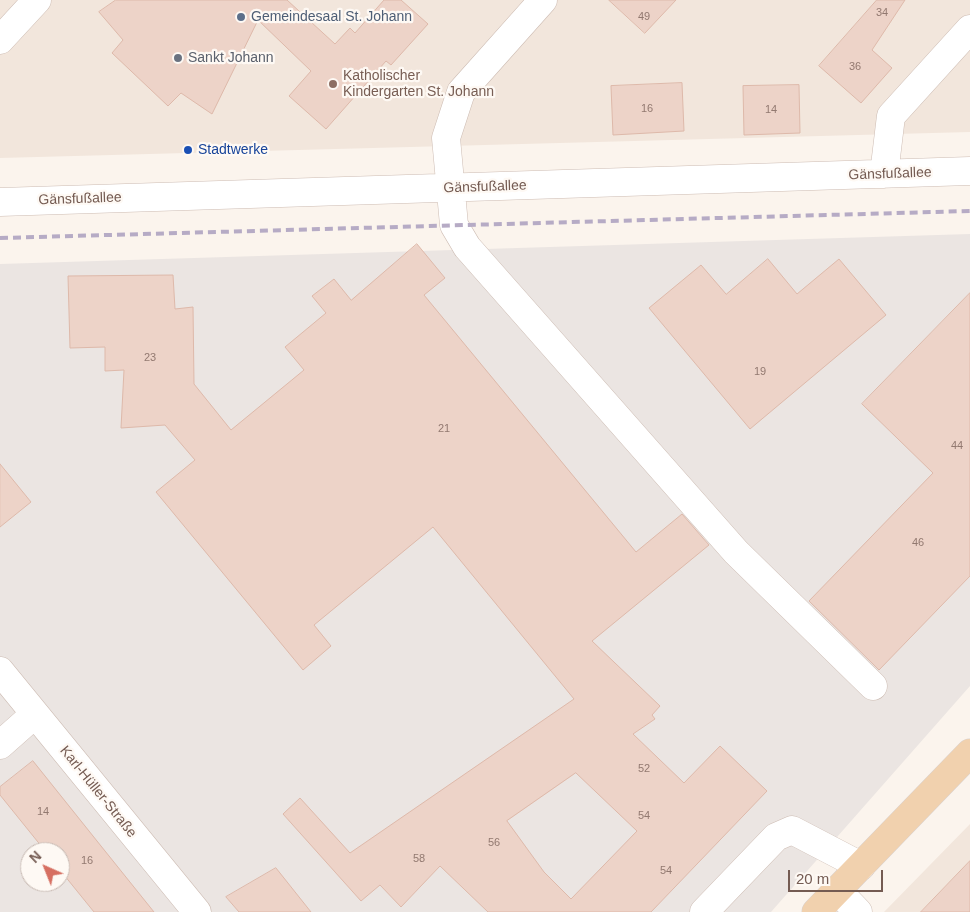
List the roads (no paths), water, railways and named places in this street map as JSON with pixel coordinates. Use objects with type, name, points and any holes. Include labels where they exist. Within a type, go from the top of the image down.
[{"type":"main road","points":[[816,912],[970,753]]},
{"type":"street","points":[[0,40],[37,0]]},
{"type":"street","points":[[543,0],[462,92],[446,138],[454,225],[467,247],[736,552],[873,686]]},
{"type":"street","points":[[884,174],[892,116],[970,29]]},
{"type":"street","name":"Gänsfußallee","points":[[0,202],[970,171]]},
{"type":"street","name":"Karl-Hüller-Straße","points":[[0,671],[197,912]]},
{"type":"street","points":[[0,745],[35,714]]},
{"type":"street","points":[[704,912],[776,837],[792,830],[861,866]]},
{"type":"street","points":[[837,890],[858,912]]},
{"type":"railway","points":[[0,238],[970,211]]},
{"type":"place","name":"Gemeindesaal St. Johann","points":[[241,17]]},
{"type":"place","name":"Sankt Johann","points":[[178,58]]},
{"type":"place","name":"Katholischer Kindergarten St. Johann","points":[[333,84]]},
{"type":"place","name":"Stadtwerke","points":[[188,150]]}]
